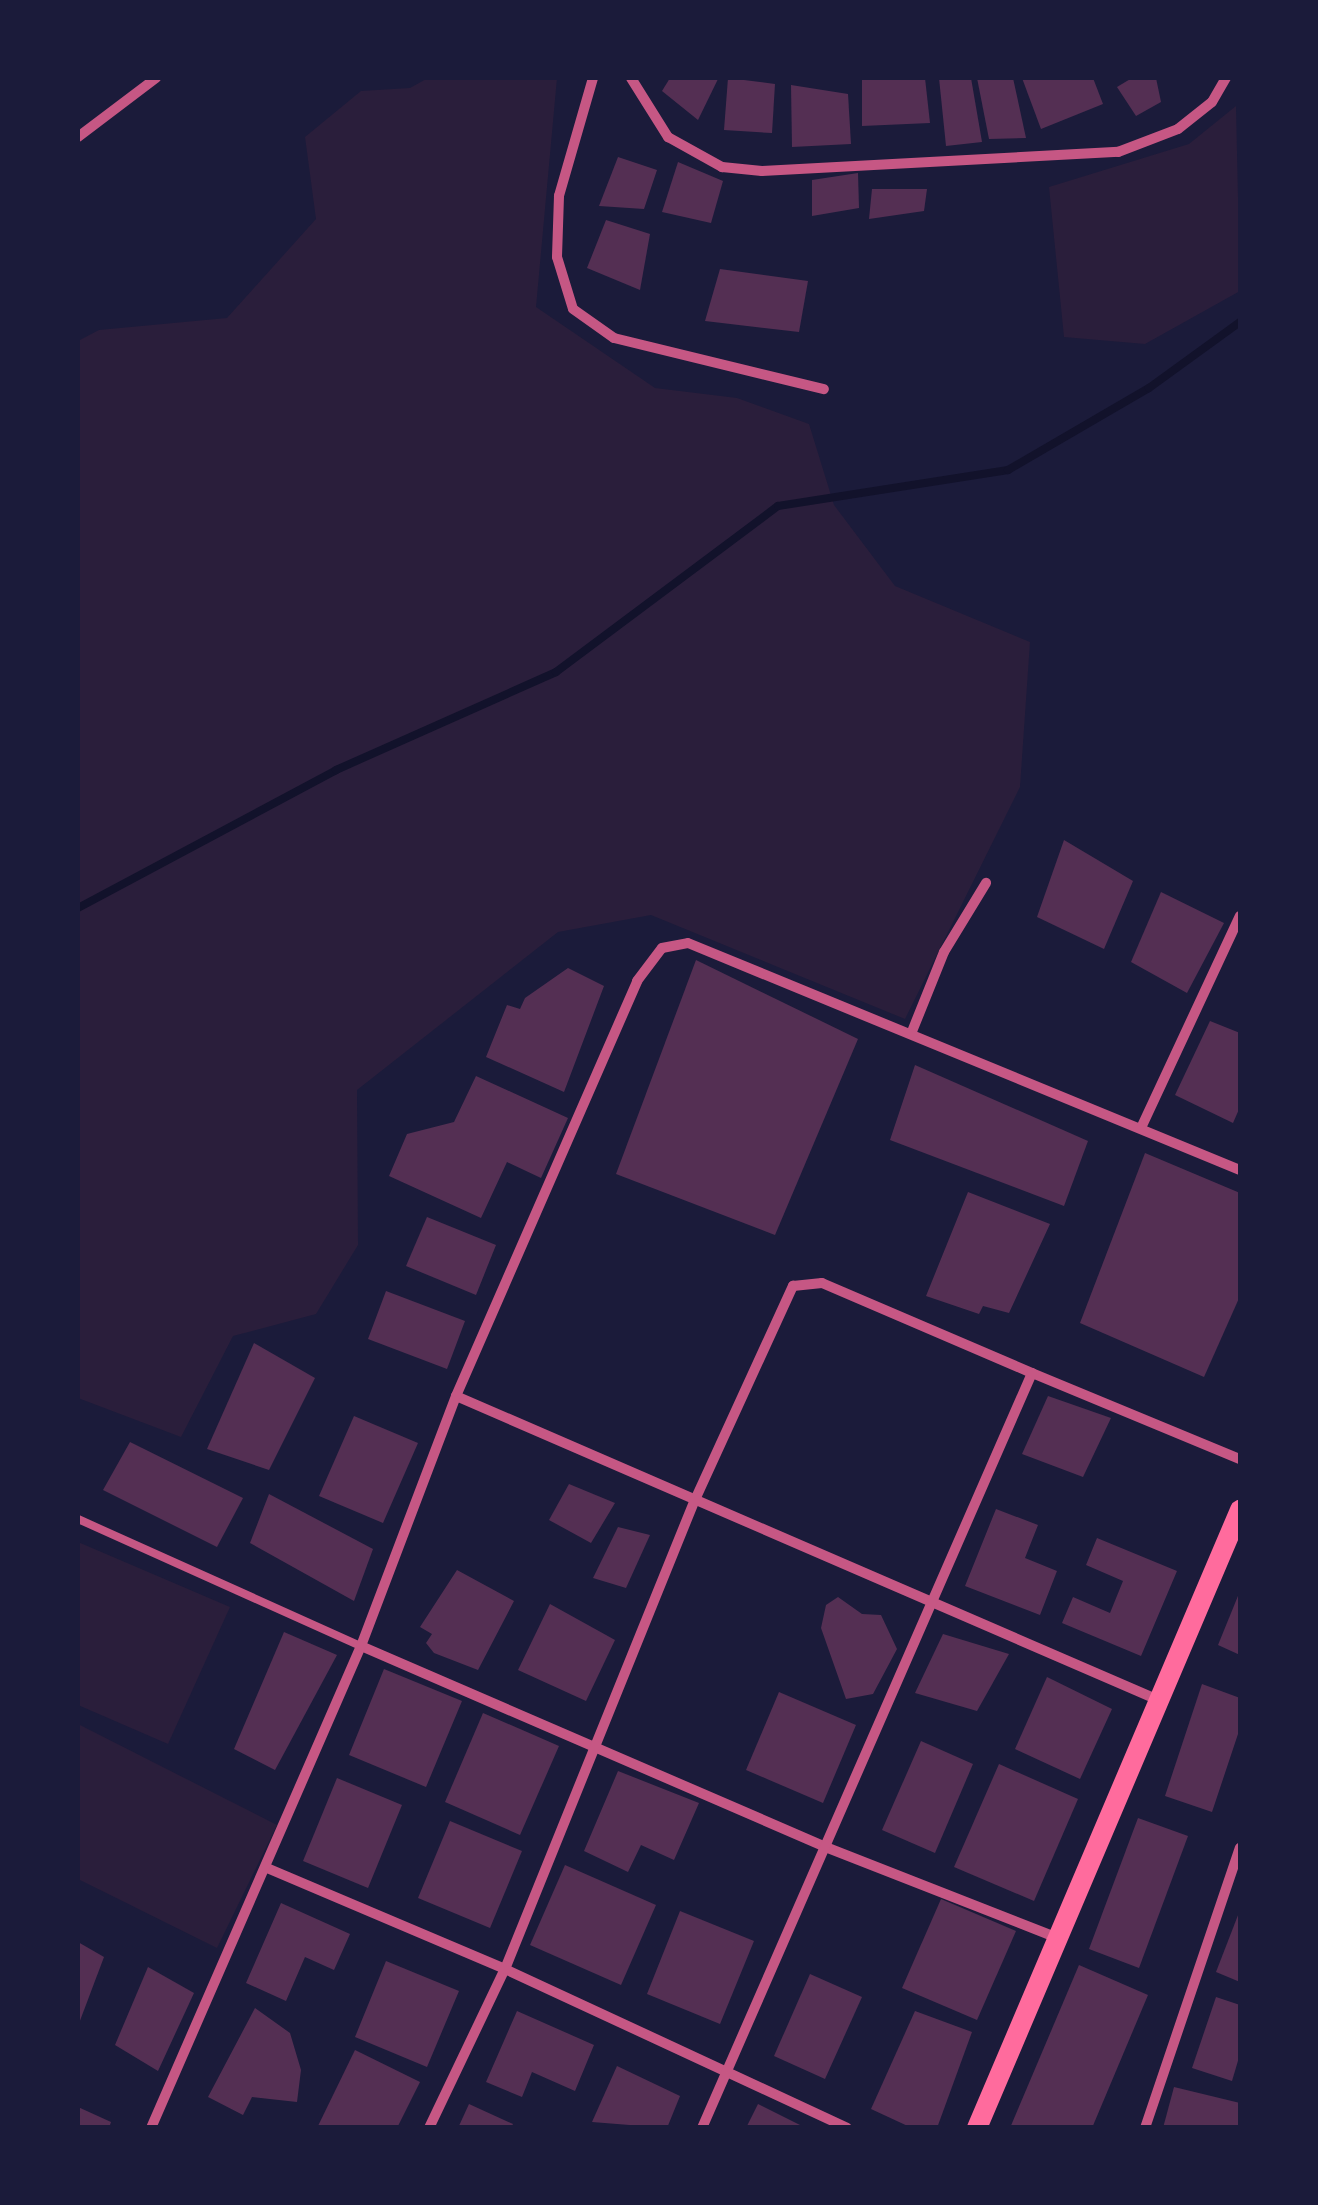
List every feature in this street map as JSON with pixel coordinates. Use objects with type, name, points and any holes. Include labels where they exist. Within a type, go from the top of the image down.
[{"type":"main road","points":[[977,2128],[1055,1937],[1240,1510]]},
{"type":"street","points":[[78,137],[156,78]]},
{"type":"street","points":[[593,78],[560,196],[557,257],[574,309],[614,338],[824,389]]},
{"type":"street","points":[[631,78],[668,137],[722,167],[762,171],[1118,152],[1178,129],[1212,102],[1226,78]]},
{"type":"street","points":[[911,1034],[944,952],[986,883]]},
{"type":"street","points":[[1140,1128],[1240,916]]},
{"type":"street","points":[[151,2128],[361,1646],[456,1396],[637,982],[662,948],[688,943],[1240,1170]]},
{"type":"street","points":[[428,2128],[505,1968],[599,1747],[694,1502],[793,1286],[822,1283],[1240,1459]]},
{"type":"street","points":[[702,2128],[828,1848],[1032,1373]]},
{"type":"street","points":[[456,1396],[1158,1700]]},
{"type":"street","points":[[361,1646],[828,1848],[1055,1937]]},
{"type":"street","points":[[1145,2128],[1240,1848]]},
{"type":"street","points":[[267,1868],[505,1968],[847,2128]]},
{"type":"lane","points":[[78,1519],[361,1646]]},
{"type":"shaded area","points":[[428,78],[557,78],[536,307],[655,388],[737,398],[809,424],[834,505],[895,586],[1030,642],[1020,787],[905,1019],[651,915],[558,932],[357,1090],[358,1245],[316,1314],[233,1336],[181,1437],[78,1398],[78,341],[99,330],[227,318],[316,219],[305,137],[361,91],[410,88]]},
{"type":"shaded area","points":[[1236,106],[1240,291],[1145,344],[1064,337],[1049,187],[1189,144]]},
{"type":"shaded area","points":[[78,1542],[230,1607],[168,1744],[78,1705]]},
{"type":"shaded area","points":[[78,1724],[277,1825],[217,1948],[78,1879]]},
{"type":"building","points":[[670,78],[718,79],[698,120],[662,91]]},
{"type":"building","points":[[728,78],[775,84],[772,133],[724,130]]},
{"type":"building","points":[[862,78],[925,78],[930,123],[862,126]]},
{"type":"building","points":[[939,78],[971,78],[982,142],[946,146]]},
{"type":"building","points":[[977,78],[1013,78],[1026,138],[989,139]]},
{"type":"building","points":[[1022,78],[1093,78],[1103,104],[1041,129]]},
{"type":"building","points":[[1132,78],[1156,78],[1161,102],[1136,116],[1117,87]]},
{"type":"building","points":[[791,85],[848,94],[851,144],[792,147]]},
{"type":"building","points":[[618,157],[657,170],[644,209],[599,206]]},
{"type":"building","points":[[678,162],[723,181],[711,223],[662,212]]},
{"type":"building","points":[[858,173],[859,208],[812,216],[812,180]]},
{"type":"building","points":[[872,189],[927,189],[924,211],[869,219]]},
{"type":"building","points":[[606,220],[650,234],[640,290],[587,268]]},
{"type":"building","points":[[720,269],[808,281],[799,332],[705,321]]},
{"type":"building","points":[[1064,840],[1133,881],[1104,949],[1037,917]]},
{"type":"building","points":[[1161,892],[1224,923],[1187,993],[1131,962]]},
{"type":"building","points":[[696,960],[858,1039],[775,1235],[616,1174]]},
{"type":"building","points":[[568,968],[604,986],[564,1092],[486,1057],[507,1005],[520,1009],[525,998]]},
{"type":"building","points":[[1210,1021],[1240,1033],[1240,1107],[1233,1123],[1175,1095]]},
{"type":"building","points":[[915,1065],[1088,1141],[1064,1206],[890,1140]]},
{"type":"building","points":[[476,1076],[568,1118],[541,1178],[507,1162],[481,1218],[389,1176],[407,1134],[454,1122]]},
{"type":"building","points":[[1145,1153],[1240,1193],[1240,1296],[1204,1377],[1080,1323]]},
{"type":"building","points":[[968,1192],[1050,1224],[1009,1313],[983,1306],[979,1314],[926,1296]]},
{"type":"building","points":[[427,1217],[496,1245],[476,1295],[406,1266]]},
{"type":"building","points":[[386,1291],[465,1321],[447,1369],[368,1339]]},
{"type":"building","points":[[254,1343],[315,1378],[269,1470],[207,1449]]},
{"type":"building","points":[[1048,1396],[1111,1418],[1083,1477],[1022,1454]]},
{"type":"building","points":[[354,1416],[418,1443],[383,1523],[319,1496]]},
{"type":"building","points":[[130,1442],[243,1498],[217,1547],[103,1490]]},
{"type":"building","points":[[569,1484],[615,1503],[591,1543],[549,1520]]},
{"type":"building","points":[[269,1494],[373,1549],[354,1601],[250,1543]]},
{"type":"building","points":[[996,1509],[1038,1525],[1025,1558],[1057,1571],[1040,1615],[965,1586]]},
{"type":"building","points":[[618,1527],[650,1535],[626,1588],[593,1578]]},
{"type":"building","points":[[1097,1538],[1177,1571],[1141,1656],[1062,1623],[1073,1597],[1110,1613],[1123,1581],[1086,1565]]},
{"type":"building","points":[[457,1570],[514,1601],[478,1670],[434,1653],[426,1643],[432,1634],[420,1627]]},
{"type":"building","points":[[1240,1591],[1240,1655],[1218,1645]]},
{"type":"building","points":[[838,1597],[862,1614],[881,1615],[897,1649],[873,1694],[846,1699],[821,1628],[826,1605]]},
{"type":"building","points":[[550,1604],[615,1640],[586,1701],[518,1670]]},
{"type":"building","points":[[284,1632],[337,1655],[275,1770],[234,1749]]},
{"type":"building","points":[[943,1634],[1009,1654],[977,1711],[915,1693]]},
{"type":"building","points":[[384,1669],[462,1701],[426,1787],[349,1755]]},
{"type":"building","points":[[1047,1677],[1112,1709],[1080,1779],[1015,1749]]},
{"type":"building","points":[[1202,1684],[1240,1698],[1240,1728],[1212,1812],[1165,1796]]},
{"type":"building","points":[[779,1692],[856,1725],[823,1803],[746,1770]]},
{"type":"building","points":[[483,1713],[559,1746],[520,1835],[445,1802]]},
{"type":"building","points":[[921,1741],[973,1764],[935,1853],[882,1830]]},
{"type":"building","points":[[999,1764],[1078,1799],[1034,1901],[954,1867]]},
{"type":"building","points":[[618,1771],[699,1803],[674,1860],[641,1845],[628,1872],[584,1851]]},
{"type":"building","points":[[337,1778],[402,1805],[368,1888],[303,1861]]},
{"type":"building","points":[[1138,1818],[1188,1836],[1139,1968],[1089,1949]]},
{"type":"building","points":[[450,1821],[522,1851],[490,1928],[418,1898]]},
{"type":"building","points":[[565,1865],[656,1905],[621,1985],[530,1945]]},
{"type":"building","points":[[941,1899],[1016,1931],[977,2020],[902,1988]]},
{"type":"building","points":[[281,1903],[350,1934],[334,1970],[305,1957],[286,2001],[246,1983]]},
{"type":"building","points":[[1240,1910],[1240,1982],[1216,1972]]},
{"type":"building","points":[[680,1911],[754,1941],[720,2024],[647,1994]]},
{"type":"building","points":[[78,1942],[104,1957],[78,2026]]},
{"type":"building","points":[[386,1961],[459,1991],[427,2067],[355,2037]]},
{"type":"building","points":[[1079,1965],[1148,1995],[1092,2128],[1010,2128]]},
{"type":"building","points":[[148,1967],[194,1993],[158,2071],[115,2045]]},
{"type":"building","points":[[810,1974],[862,1997],[825,2079],[774,2056]]},
{"type":"building","points":[[1216,1997],[1240,2005],[1240,2054],[1232,2081],[1192,2068]]},
{"type":"building","points":[[255,2008],[290,2033],[301,2070],[297,2102],[252,2097],[243,2115],[208,2097]]},
{"type":"building","points":[[517,2011],[594,2045],[575,2091],[532,2072],[522,2097],[486,2082]]},
{"type":"building","points":[[915,2011],[972,2032],[937,2128],[912,2128],[871,2109]]},
{"type":"building","points":[[355,2050],[420,2082],[397,2128],[317,2128]]},
{"type":"building","points":[[617,2066],[680,2096],[667,2128],[592,2122]]},
{"type":"building","points":[[1174,2087],[1240,2103],[1240,2128],[1163,2128]]},
{"type":"building","points":[[469,2104],[513,2124],[511,2128],[458,2128]]},
{"type":"building","points":[[758,2104],[806,2128],[746,2128]]},
{"type":"building","points":[[78,2107],[111,2122],[109,2128],[78,2128]]},
{"type":"waterway","points":[[78,908],[336,770],[556,672],[778,506],[1008,470],[1149,388],[1240,322]]}]
